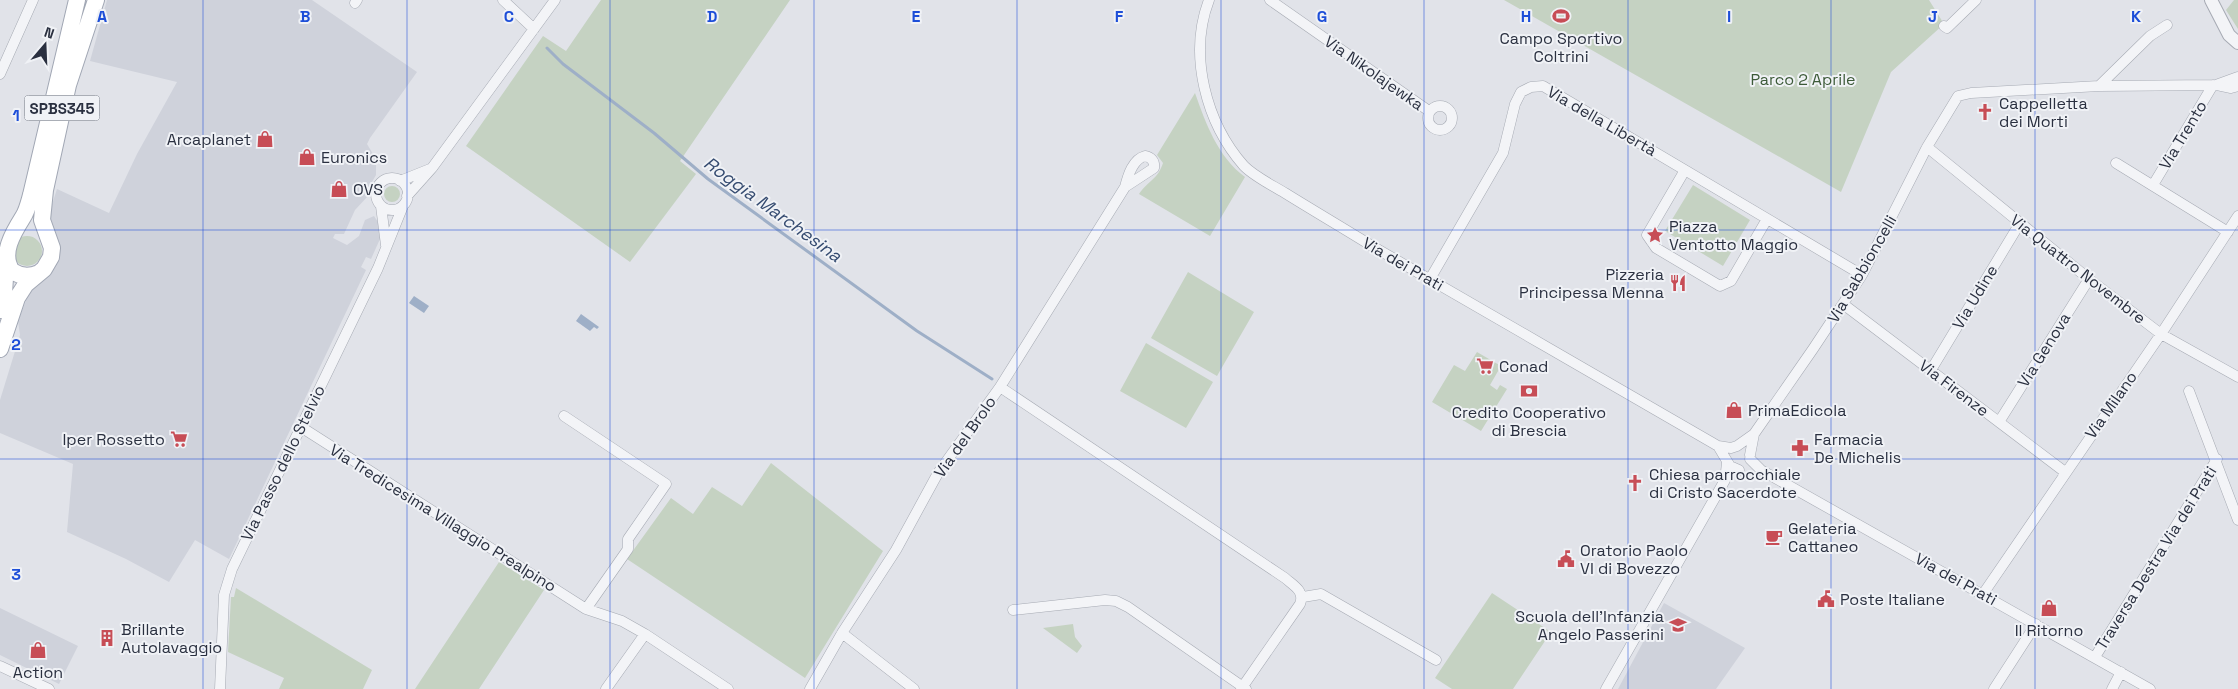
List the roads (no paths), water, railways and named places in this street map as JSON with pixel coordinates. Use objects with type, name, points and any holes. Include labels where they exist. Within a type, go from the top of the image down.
[{"type":"main road","name":"SPBS345","points":[[0,310],[4,293],[6,263],[3,247],[24,216],[31,195],[76,0]]},
{"type":"main road","name":"SPBS345","points":[[0,349],[17,298],[26,284],[48,265],[51,257],[49,240],[42,220],[45,190],[68,85],[96,0]]},
{"type":"main road","points":[[12,233],[19,228],[36,229],[49,240]]},
{"type":"main road","points":[[6,263],[17,274],[32,276],[40,273]]},
{"type":"street","points":[[0,74],[33,0]]},
{"type":"street","points":[[503,0],[534,29]]},
{"type":"street","name":"Via Passo dello Stelvio","points":[[220,689],[224,595],[232,569],[386,248],[402,206],[555,0]]},
{"type":"street","name":"Via dei Prati","points":[[1209,0],[1201,28],[1200,47],[1205,86],[1217,125],[1227,143],[1245,166],[1331,222],[1718,446],[1744,448],[1746,463]]},
{"type":"street","name":"Via Nikolajewka","points":[[1270,0],[1429,111]]},
{"type":"street","points":[[1944,26],[1947,28],[1976,0]]},
{"type":"street","points":[[2211,0],[2234,39],[2238,55]]},
{"type":"street","points":[[2099,86],[2150,36],[2167,25]]},
{"type":"street","points":[[2215,85],[2238,77]]},
{"type":"street","points":[[2099,86],[2215,85],[2231,88],[2238,86]]},
{"type":"street","name":"Via Trento","points":[[2153,186],[2215,85]]},
{"type":"street","name":"Via della Libertà","points":[[1430,279],[1503,153],[1515,104],[1521,92],[1531,87],[1543,86],[1862,275]]},
{"type":"street","name":"Via Sabbioncelli","points":[[1746,463],[1754,434],[1862,275],[1927,148],[1958,96],[1970,93],[2099,86]]},
{"type":"street","name":"Via Quattro Novembre","points":[[1927,148],[2089,279],[2161,334],[2238,377]]},
{"type":"street","name":"Via Trento","points":[[2116,163],[2228,232]]},
{"type":"street","points":[[400,181],[432,168]]},
{"type":"street","points":[[1685,170],[1647,235],[1656,248],[1696,272],[1720,286],[1731,281],[1767,219]]},
{"type":"street","points":[[386,248],[381,206],[376,194],[380,183],[391,178],[400,181],[407,190],[408,196]]},
{"type":"street","name":"Via del Brolo","points":[[810,689],[842,633],[896,550],[938,473],[1000,387],[1124,186]]},
{"type":"street","points":[[381,206],[390,210],[402,206]]},
{"type":"street","name":"Via Milano","points":[[1983,594],[2161,334],[2238,216]]},
{"type":"street","name":"Via Udine","points":[[1931,370],[2020,223]]},
{"type":"street","name":"Via Genova","points":[[1999,422],[2089,279]]},
{"type":"street","name":"Via Firenze","points":[[1843,304],[2065,472]]},
{"type":"street","points":[[1000,387],[1285,578],[1301,593],[1301,601],[1244,688],[1128,607],[1116,601],[1105,600],[1013,610]]},
{"type":"street","points":[[2189,390],[2217,459],[2238,520]]},
{"type":"street","points":[[564,416],[666,484],[628,539],[628,549],[586,609]]},
{"type":"street","name":"Via Tredicesima Villaggio Prealpino","points":[[301,428],[586,609],[622,621],[645,634],[714,685],[728,689]]},
{"type":"street","name":"Via Sabbioncelli","points":[[1734,447],[1754,434]]},
{"type":"street","name":"Via dei Prati","points":[[1718,446],[1732,468],[1746,463],[1761,470],[2095,656],[2150,689]]},
{"type":"street","points":[[1725,480],[1727,460],[1734,447]]},
{"type":"street","name":"Traversa Destra Via dei Prati","points":[[2095,656],[2217,459]]},
{"type":"street","points":[[1606,689],[1725,480],[1746,463]]},
{"type":"street","points":[[1301,601],[1321,594],[1436,660]]},
{"type":"street","points":[[1994,689],[2036,624]]},
{"type":"street","points":[[842,633],[914,689]]},
{"type":"street","points":[[606,689],[645,634]]},
{"type":"street","points":[[0,666],[49,689]]},
{"type":"street","points":[[2112,689],[2121,672]]},
{"type":"water","points":[[414,296],[429,306],[424,313],[409,303]]},
{"type":"water","points":[[581,314],[599,327],[597,329],[594,327],[590,331],[576,321]]},
{"type":"waterway","name":"Roggia Marchesina","points":[[547,48],[563,64],[654,133],[708,179],[917,331],[992,379]]},
{"type":"place","name":"Campo Sportivo Coltrini","points":[[1561,16]]},
{"type":"place","name":"Cappelletta dei Morti","points":[[1985,112]]},
{"type":"place","name":"Arcaplanet","points":[[265,139]]},
{"type":"place","name":"Euronics","points":[[307,157]]},
{"type":"place","name":"OVS","points":[[339,189]]},
{"type":"place","name":"Piazza Ventotto Maggio","points":[[1655,235]]},
{"type":"place","name":"Pizzeria Principessa Menna","points":[[1678,283]]},
{"type":"place","name":"Conad","points":[[1485,366]]},
{"type":"place","name":"Credito Cooperativo di Brescia","points":[[1529,391]]},
{"type":"place","name":"PrimaEdicola","points":[[1734,410]]},
{"type":"place","name":"Iper Rossetto","points":[[179,439]]},
{"type":"place","name":"Farmacia De Michelis","points":[[1800,448]]},
{"type":"place","name":"Chiesa parrocchiale di Cristo Sacerdote","points":[[1635,483]]},
{"type":"place","name":"Gelateria Cattaneo","points":[[1774,537]]},
{"type":"place","name":"Oratorio Paolo VI di Bovezzo","points":[[1566,559]]},
{"type":"place","name":"Poste Italiane","points":[[1826,599]]},
{"type":"place","name":"Il Ritorno","points":[[2049,608]]},
{"type":"place","name":"Scuola dell'Infanzia Angelo Passerini","points":[[1678,625]]},
{"type":"place","name":"Brillante Autolavaggio","points":[[107,638]]},
{"type":"place","name":"Action","points":[[38,650]]},
{"type":"park label","name":"Parco 2 Aprile","points":[[1803,79]]}]
